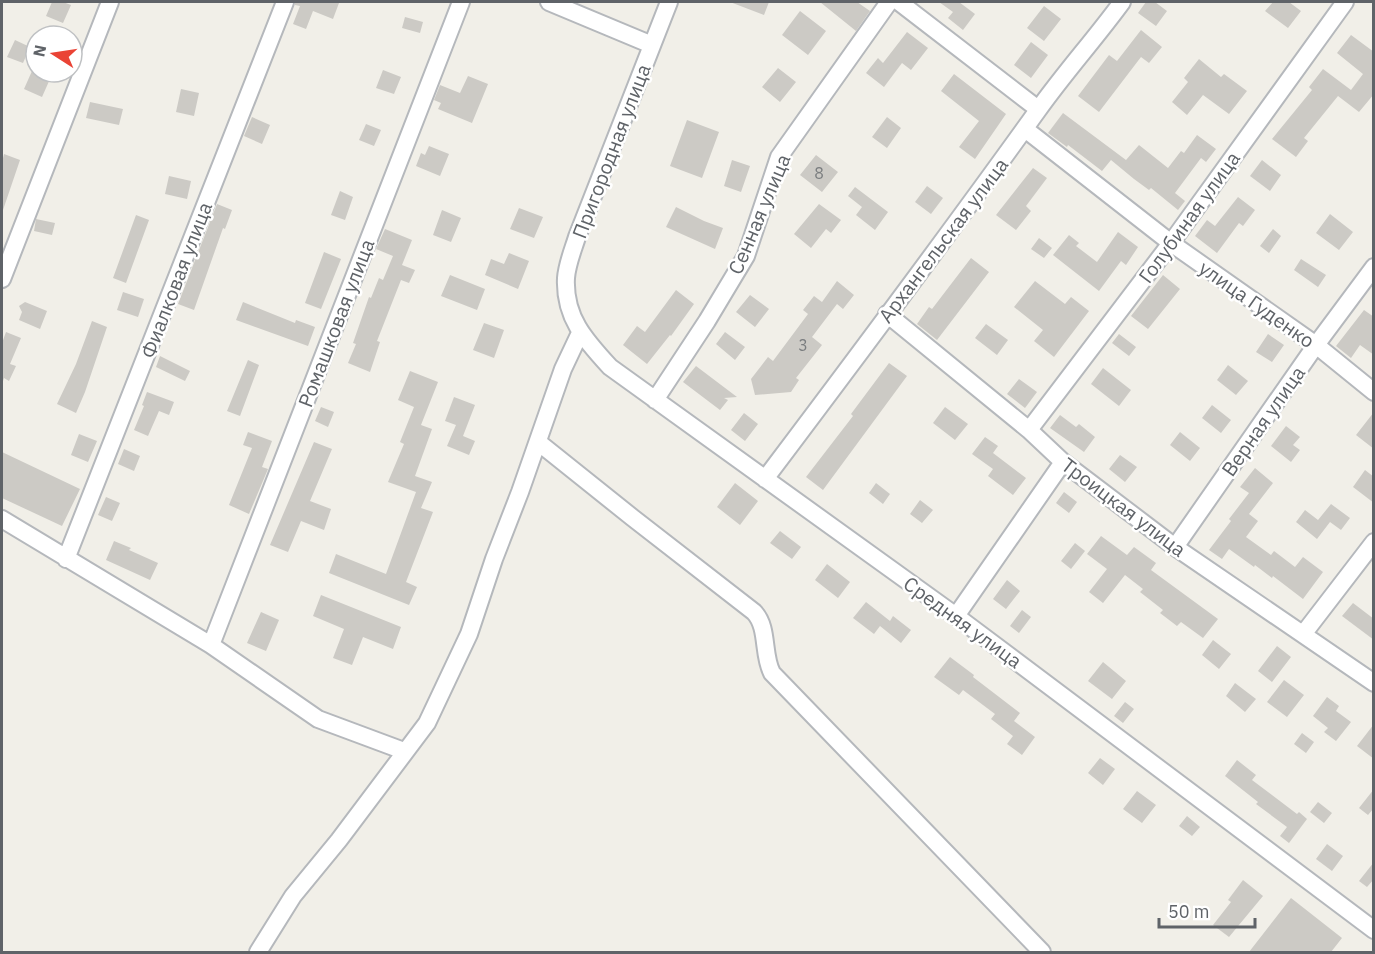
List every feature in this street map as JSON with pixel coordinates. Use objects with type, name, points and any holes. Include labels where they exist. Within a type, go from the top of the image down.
[{"type":"street","points":[[2,279],[110,2]]},
{"type":"street","name":"Фиалковая улица","points":[[66,559],[285,2]]},
{"type":"street","name":"Ромашковая улица","points":[[211,645],[461,2]]},
{"type":"street","points":[[549,2],[652,45]]},
{"type":"street","name":"Пригородная улица","points":[[568,304],[566,276],[577,237],[669,2]]},
{"type":"street","name":"Сенная улица","points":[[655,400],[708,321],[746,256],[779,157],[889,2]]},
{"type":"street","points":[[899,2],[1038,109]]},
{"type":"street","name":"Архангельская улица","points":[[765,479],[1026,129],[1038,109],[1122,2]]},
{"type":"street","name":"Голубиная улица","points":[[1029,430],[1171,243],[1345,2]]},
{"type":"street","name":"улица Гуденко","points":[[1026,129],[1171,243],[1316,345],[1374,392]]},
{"type":"street","name":"Верная улица","points":[[1175,547],[1316,345],[1374,267]]},
{"type":"street","name":"Средняя улица","points":[[568,304],[580,333],[610,367],[956,616],[1374,930]]},
{"type":"street","name":"Троицкая улица","points":[[887,314],[1029,430],[1063,462],[1175,547],[1374,683]]},
{"type":"street","points":[[258,952],[293,896],[339,840],[427,723],[469,634],[494,558],[563,369],[580,333]]},
{"type":"street","points":[[538,442],[760,618],[766,662],[772,673],[1042,952]]},
{"type":"street","points":[[956,616],[1063,462]]},
{"type":"street","points":[[2,519],[211,645],[318,719],[404,751]]},
{"type":"street","points":[[1304,633],[1374,542]]},
{"type":"building","points":[[52,2],[71,5],[63,23],[46,16]]},
{"type":"building","points":[[295,2],[339,3],[333,19],[313,11],[306,29],[293,24],[300,6],[295,5]]},
{"type":"building","points":[[730,2],[769,2],[764,15]]},
{"type":"building","points":[[820,2],[857,2],[870,11],[856,31]]},
{"type":"building","points":[[939,2],[959,2],[975,14],[963,30],[948,18],[953,12]]},
{"type":"building","points":[[1146,2],[1155,2],[1167,11],[1156,26],[1138,13]]},
{"type":"building","points":[[1273,2],[1289,2],[1301,11],[1288,28],[1265,11]]},
{"type":"building","points":[[1044,6],[1061,19],[1044,41],[1027,28]]},
{"type":"building","points":[[800,11],[826,31],[808,55],[782,35]]},
{"type":"building","points":[[405,17],[423,22],[420,33],[402,28]]},
{"type":"building","points":[[1141,30],[1162,47],[1149,63],[1141,57],[1099,112],[1078,96],[1109,55],[1117,61]]},
{"type":"building","points":[[907,32],[928,48],[911,70],[902,63],[884,87],[866,73],[878,58],[883,63]]},
{"type":"building","points":[[1351,35],[1374,52],[1374,94],[1359,112],[1338,96],[1304,138],[1308,141],[1296,157],[1272,139],[1312,90],[1309,87],[1323,69],[1351,90],[1363,74],[1337,53]]},
{"type":"building","points":[[15,40],[24,44],[23,63],[7,57]]},
{"type":"building","points":[[1031,42],[1048,55],[1031,78],[1014,65]]},
{"type":"building","points":[[1199,59],[1221,77],[1224,74],[1247,91],[1229,114],[1203,95],[1187,115],[1172,102],[1188,82],[1184,78]]},
{"type":"building","points":[[778,68],[796,82],[780,102],[762,87]]},
{"type":"building","points":[[383,70],[401,77],[394,94],[376,88]]},
{"type":"building","points":[[954,74],[1006,114],[975,159],[959,147],[979,121],[941,91]]},
{"type":"building","points":[[468,76],[488,84],[472,123],[438,109],[441,103],[434,100],[440,85],[460,93]]},
{"type":"building","points":[[26,84],[48,84],[42,97],[24,89]]},
{"type":"building","points":[[181,89],[199,93],[194,116],[176,112]]},
{"type":"building","points":[[90,102],[123,109],[119,125],[86,118]]},
{"type":"building","points":[[1063,113],[1126,160],[1139,145],[1168,168],[1181,151],[1184,153],[1197,135],[1216,149],[1206,162],[1201,158],[1175,193],[1185,201],[1178,210],[1111,160],[1102,171],[1048,133]]},
{"type":"building","points":[[252,117],[270,125],[262,144],[244,136]]},
{"type":"building","points":[[887,117],[901,128],[887,148],[872,137]]},
{"type":"building","points":[[687,120],[719,132],[702,178],[670,166]]},
{"type":"building","points":[[366,124],[381,130],[374,146],[359,140]]},
{"type":"building","points":[[429,146],[449,154],[440,176],[416,166],[421,153],[425,155]]},
{"type":"building","points":[[4,154],[20,160],[3,210],[2,162]]},
{"type":"building","points":[[816,155],[838,172],[822,192],[800,175]]},
{"type":"building","points":[[732,160],[750,166],[741,192],[724,186]]},
{"type":"building","points":[[1262,160],[1281,175],[1270,191],[1250,176]]},
{"type":"building","points":[[1033,168],[1047,178],[1026,206],[1031,211],[1016,230],[996,215]]},
{"type":"building","points":[[169,176],[191,181],[187,199],[165,194]]},
{"type":"building","points":[[927,186],[943,198],[931,214],[915,202]]},
{"type":"building","points":[[855,187],[888,212],[875,230],[856,215],[862,207],[848,196]]},
{"type":"building","points":[[340,191],[353,197],[345,220],[331,215]]},
{"type":"building","points":[[1238,197],[1255,210],[1243,226],[1239,223],[1217,253],[1195,236],[1207,220],[1215,226]]},
{"type":"building","points":[[217,204],[232,210],[225,229],[223,228],[194,310],[178,304]]},
{"type":"building","points":[[819,204],[841,220],[831,233],[826,229],[811,248],[794,234]]},
{"type":"building","points":[[676,207],[723,228],[715,249],[666,227]]},
{"type":"building","points":[[519,208],[543,217],[534,238],[510,229]]},
{"type":"building","points":[[442,210],[461,218],[451,242],[433,235]]},
{"type":"building","points":[[1330,214],[1353,232],[1339,250],[1316,233]]},
{"type":"building","points":[[136,215],[149,220],[126,283],[113,278]]},
{"type":"building","points":[[36,219],[55,223],[52,235],[34,231]]},
{"type":"building","points":[[385,229],[412,240],[402,265],[415,270],[409,283],[401,280],[377,341],[380,342],[370,372],[348,363],[356,344],[353,343],[369,297],[371,298],[379,278],[383,280],[393,256],[376,249]]},
{"type":"building","points":[[1273,229],[1281,236],[1269,253],[1260,246]]},
{"type":"building","points":[[1118,232],[1138,247],[1126,265],[1121,261],[1099,291],[1053,255],[1069,235],[1079,243],[1076,246],[1097,262]]},
{"type":"building","points":[[1039,238],[1052,248],[1044,258],[1031,249]]},
{"type":"building","points":[[324,252],[341,259],[321,309],[305,303]]},
{"type":"building","points":[[509,253],[529,261],[518,289],[485,275],[491,259],[504,264]]},
{"type":"building","points":[[971,258],[989,272],[937,340],[917,324],[929,307],[932,309]]},
{"type":"building","points":[[1301,259],[1326,275],[1318,287],[1294,270]]},
{"type":"building","points":[[450,275],[485,289],[477,310],[441,296]]},
{"type":"building","points":[[1163,275],[1180,289],[1148,329],[1131,316]]},
{"type":"building","points":[[837,281],[854,295],[843,309],[837,304],[812,337],[822,345],[796,378],[799,380],[791,392],[755,395],[751,379],[768,357],[773,361],[808,314],[803,310],[814,296],[822,302]]},
{"type":"building","points":[[1035,281],[1065,304],[1071,297],[1089,311],[1054,357],[1034,341],[1043,330],[1014,307]]},
{"type":"building","points":[[676,290],[694,304],[647,364],[623,345],[637,326],[645,332]]},
{"type":"building","points":[[123,292],[144,299],[138,317],[117,310]]},
{"type":"building","points":[[750,295],[769,309],[755,327],[736,312]]},
{"type":"building","points":[[25,302],[47,311],[40,329],[19,320],[22,312],[19,306]]},
{"type":"building","points":[[243,302],[295,323],[296,320],[315,327],[308,346],[236,320]]},
{"type":"building","points":[[1364,310],[1374,317],[1374,355],[1360,345],[1351,358],[1336,346]]},
{"type":"building","points":[[92,321],[107,327],[76,413],[57,404],[76,364]]},
{"type":"building","points":[[484,323],[504,330],[494,358],[473,350]]},
{"type":"building","points":[[986,324],[1008,340],[997,355],[975,338]]},
{"type":"building","points":[[6,332],[21,338],[10,364],[16,366],[9,381],[4,378],[2,384],[2,343]]},
{"type":"building","points":[[725,332],[745,347],[735,360],[716,344]]},
{"type":"building","points":[[1119,334],[1136,347],[1129,356],[1112,343]]},
{"type":"building","points":[[1268,334],[1284,345],[1272,362],[1256,352]]},
{"type":"building","points":[[160,356],[190,371],[185,381],[156,367]]},
{"type":"building","points":[[248,360],[259,365],[240,416],[227,411]]},
{"type":"building","points":[[889,363],[907,376],[823,490],[806,477],[853,416],[851,414]]},
{"type":"building","points":[[1228,365],[1248,381],[1236,395],[1217,380]]},
{"type":"building","points":[[696,366],[737,397],[724,398],[728,400],[720,410],[683,382]]},
{"type":"building","points":[[1103,368],[1131,390],[1119,406],[1091,384]]},
{"type":"building","points":[[410,371],[438,382],[421,425],[432,429],[415,476],[432,482],[421,508],[433,512],[406,582],[417,587],[409,605],[329,573],[336,554],[386,574],[416,492],[388,482],[404,444],[400,442],[414,407],[398,400]]},
{"type":"building","points":[[1019,379],[1037,392],[1025,408],[1007,394]]},
{"type":"building","points":[[147,392],[174,402],[169,415],[159,411],[148,436],[134,430]]},
{"type":"building","points":[[454,397],[475,405],[463,436],[475,441],[469,455],[447,446],[456,425],[445,421]]},
{"type":"building","points":[[1212,405],[1231,420],[1221,433],[1202,418]]},
{"type":"building","points":[[321,407],[334,412],[328,427],[315,421]]},
{"type":"building","points":[[945,407],[968,424],[955,440],[933,423]]},
{"type":"building","points":[[1374,412],[1374,449],[1356,435]]},
{"type":"building","points":[[744,413],[758,424],[745,441],[731,430]]},
{"type":"building","points":[[1060,415],[1076,427],[1079,424],[1095,437],[1084,452],[1050,428]]},
{"type":"building","points":[[1286,426],[1300,437],[1293,445],[1300,450],[1291,462],[1271,446]]},
{"type":"building","points":[[248,432],[272,441],[262,467],[268,469],[249,514],[229,505],[252,448],[243,445]]},
{"type":"building","points":[[1180,432],[1200,448],[1190,461],[1170,445]]},
{"type":"building","points":[[79,434],[97,441],[88,462],[71,455]]},
{"type":"building","points":[[985,437],[998,446],[993,453],[1026,478],[1013,495],[988,476],[993,469],[972,454]]},
{"type":"building","points":[[314,442],[332,449],[310,501],[331,509],[324,530],[301,521],[288,552],[270,545]]},
{"type":"building","points":[[124,449],[140,456],[134,471],[118,464]]},
{"type":"building","points":[[2,452],[80,489],[62,526],[2,498]]},
{"type":"building","points":[[1120,455],[1137,467],[1125,482],[1109,469]]},
{"type":"building","points":[[1255,468],[1273,483],[1249,514],[1258,521],[1246,537],[1271,555],[1274,551],[1295,567],[1303,557],[1323,572],[1303,599],[1273,576],[1272,578],[1255,565],[1254,567],[1229,549],[1222,559],[1209,550],[1249,493],[1240,487]]},
{"type":"building","points":[[1365,470],[1374,477],[1374,503],[1353,487]]},
{"type":"building","points":[[735,483],[758,501],[740,525],[717,507]]},
{"type":"building","points":[[876,483],[890,494],[883,504],[869,493]]},
{"type":"building","points":[[1064,492],[1077,502],[1069,513],[1056,503]]},
{"type":"building","points":[[106,497],[120,503],[112,521],[98,515]]},
{"type":"building","points":[[920,500],[933,510],[922,523],[910,514]]},
{"type":"building","points":[[1331,504],[1350,518],[1341,530],[1330,522],[1317,539],[1296,522],[1305,510],[1318,520]]},
{"type":"building","points":[[780,531],[801,547],[792,559],[770,543]]},
{"type":"building","points":[[1101,536],[1127,555],[1134,547],[1156,563],[1151,570],[1218,619],[1203,638],[1181,622],[1177,626],[1160,613],[1163,610],[1140,592],[1143,589],[1125,575],[1103,603],[1089,592],[1107,569],[1087,554]]},
{"type":"building","points":[[114,541],[158,563],[150,580],[106,560]]},
{"type":"building","points":[[1075,543],[1085,551],[1071,569],[1061,561]]},
{"type":"building","points":[[827,564],[850,582],[838,598],[815,580]]},
{"type":"building","points":[[1007,580],[1020,591],[1006,609],[993,599]]},
{"type":"building","points":[[321,595],[401,627],[393,649],[363,637],[352,665],[333,658],[344,629],[313,616]]},
{"type":"building","points":[[866,602],[890,621],[893,616],[911,630],[901,643],[880,626],[874,634],[853,618]]},
{"type":"building","points":[[1353,603],[1374,619],[1374,640],[1342,616]]},
{"type":"building","points":[[1022,610],[1031,617],[1019,633],[1010,626]]},
{"type":"building","points":[[261,612],[279,620],[266,651],[247,643]]},
{"type":"building","points":[[1213,640],[1231,654],[1219,669],[1202,655]]},
{"type":"building","points":[[1277,646],[1291,657],[1272,682],[1258,671]]},
{"type":"building","points":[[950,657],[1020,713],[1014,721],[1035,737],[1022,755],[1007,744],[1013,736],[991,719],[995,714],[963,690],[959,695],[934,677]]},
{"type":"building","points":[[1103,662],[1126,681],[1112,699],[1088,681]]},
{"type":"building","points":[[1284,680],[1304,695],[1287,717],[1267,702]]},
{"type":"building","points":[[1235,683],[1256,699],[1245,712],[1226,696]]},
{"type":"building","points":[[1327,697],[1339,706],[1336,711],[1351,722],[1336,741],[1324,732],[1328,728],[1313,716]]},
{"type":"building","points":[[1125,702],[1134,709],[1123,723],[1114,716]]},
{"type":"building","points":[[1374,724],[1374,759],[1357,746]]},
{"type":"building","points":[[1302,733],[1314,742],[1306,753],[1294,744]]},
{"type":"building","points":[[1100,758],[1115,769],[1103,785],[1088,773]]},
{"type":"building","points":[[1237,760],[1256,775],[1252,780],[1307,819],[1289,843],[1280,836],[1287,827],[1256,804],[1258,802],[1225,776]]},
{"type":"building","points":[[1374,789],[1374,808],[1368,815],[1359,808]]},
{"type":"building","points":[[1137,791],[1156,805],[1142,823],[1123,809]]},
{"type":"building","points":[[1318,802],[1332,813],[1324,823],[1310,812]]},
{"type":"building","points":[[1187,816],[1200,827],[1192,836],[1179,826]]},
{"type":"building","points":[[1327,844],[1343,856],[1332,871],[1316,859]]},
{"type":"building","points":[[1374,862],[1374,879],[1367,887],[1359,881]]},
{"type":"building","points":[[1243,880],[1263,896],[1229,937],[1213,925],[1231,902],[1228,900]]},
{"type":"building","points":[[1291,898],[1342,938],[1331,952],[1249,952]]}]
